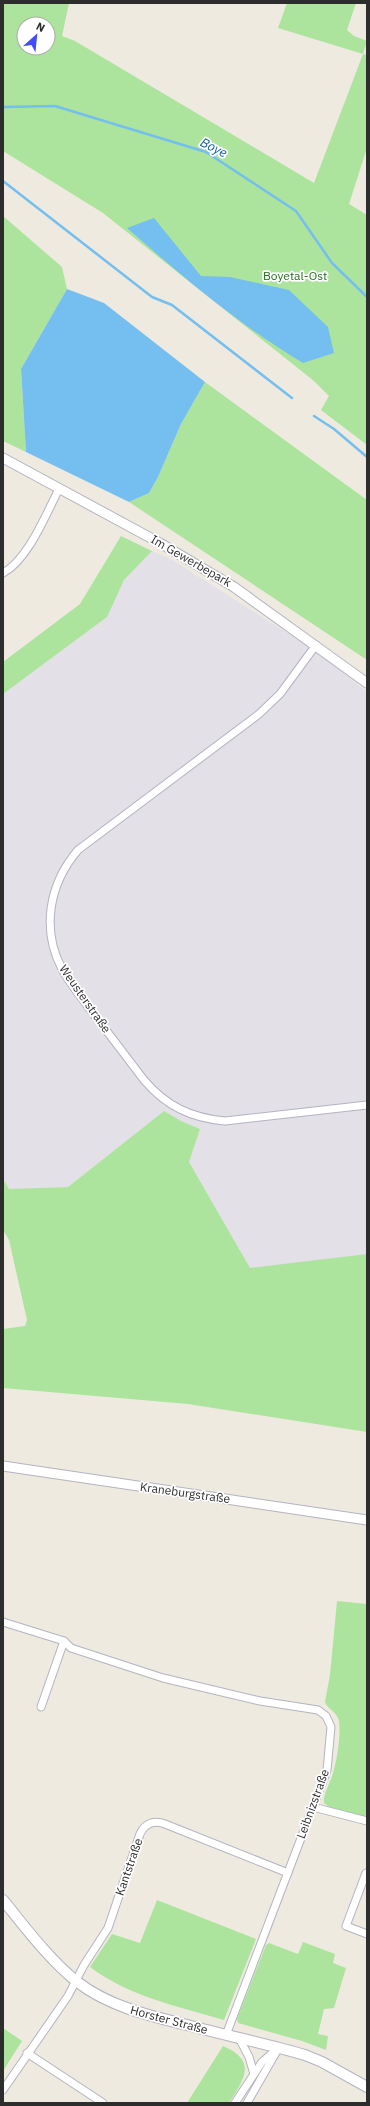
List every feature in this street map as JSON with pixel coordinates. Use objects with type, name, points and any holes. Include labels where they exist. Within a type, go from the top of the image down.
[{"type":"main road","name":"Horster Straße","points":[[3,1900],[59,1964],[76,1981],[100,1996],[124,2008],[226,2035],[279,2047],[322,2062],[367,2087]]},
{"type":"street","name":"Im Gewerbepark","points":[[3,458],[160,542],[234,587],[367,683]]},
{"type":"street","points":[[3,573],[26,552],[59,489]]},
{"type":"street","name":"Weusterstraße","points":[[316,645],[283,690],[260,714],[78,850],[62,874],[54,893],[50,929],[52,944],[63,971],[155,1094],[174,1107],[187,1114],[201,1118],[225,1121],[367,1105]]},
{"type":"street","name":"Kraneburgstraße","points":[[3,1466],[367,1520]]},
{"type":"street","name":"Leibnizstraße","points":[[3,1622],[64,1641],[71,1648],[163,1678],[260,1701],[318,1710],[326,1716],[331,1727],[327,1770],[226,2035]]},
{"type":"street","points":[[41,1707],[64,1641]]},
{"type":"street","points":[[314,1807],[367,1821]]},
{"type":"street","name":"Kantstraße","points":[[76,1981],[108,1928],[140,1834],[143,1828],[149,1823],[156,1821],[165,1824],[288,1873]]},
{"type":"street","points":[[366,1873],[346,1926],[367,1934]]},
{"type":"street","points":[[3,2090],[27,2053],[68,1996],[76,1981]]},
{"type":"street","points":[[239,2038],[249,2057],[254,2074]]},
{"type":"street","points":[[235,2103],[262,2062],[279,2047]]},
{"type":"street","points":[[247,2103],[279,2047]]},
{"type":"street","points":[[27,2053],[103,2103]]},
{"type":"shaded area","points":[[152,551],[169,558],[319,653],[367,692],[367,1254],[250,1269],[189,1162],[200,1129],[181,1121],[164,1111],[68,1187],[9,1189],[3,1179],[3,694],[103,620],[125,579]]},
{"type":"green space","name":"Boyetal-Ost","points":[[3,3],[69,3],[62,36],[75,41],[314,183],[363,54],[367,55],[367,148],[349,204],[367,215],[367,445],[321,410],[329,396],[314,381],[103,213],[3,151]]},
{"type":"green space","points":[[287,3],[356,3],[347,30],[354,36],[367,41],[363,54],[278,28]]},
{"type":"green space","points":[[3,216],[62,267],[67,289],[21,369],[26,452],[3,441]]},
{"type":"green space","points":[[205,382],[367,500],[367,660],[129,502],[149,493],[158,477],[181,424]]},
{"type":"green space","points":[[121,536],[152,551],[124,580],[107,617],[3,694],[3,662],[80,604]]},
{"type":"green space","points":[[164,1111],[181,1121],[200,1129],[189,1162],[250,1268],[367,1254],[367,1432],[188,1404],[3,1388],[3,1329],[25,1326],[27,1320],[9,1240],[3,1230],[3,1179],[9,1189],[68,1187]]},
{"type":"green space","points":[[337,1601],[367,1604],[367,1818],[329,1807],[324,1803],[325,1795],[334,1768],[339,1740],[338,1718],[325,1702],[330,1675]]},
{"type":"green space","points":[[157,1900],[256,1939],[224,2020],[154,2000],[121,1986],[90,1967],[112,1934],[140,1943]]},
{"type":"green space","points":[[303,1942],[335,1954],[333,1963],[346,1968],[334,2008],[324,2009],[318,2034],[328,2036],[326,2050],[302,2041],[238,2023],[237,2019],[266,1945],[269,1943],[298,1954]]},
{"type":"green space","points":[[3,2028],[22,2041],[3,2071]]},
{"type":"green space","points":[[223,2046],[241,2058],[245,2071],[239,2086],[229,2103],[187,2103]]},
{"type":"water","points":[[154,218],[201,276],[230,277],[289,290],[328,327],[334,353],[303,363],[279,348],[212,300],[127,228]]},
{"type":"water","points":[[67,289],[104,303],[205,382],[181,424],[158,477],[149,493],[129,502],[26,452],[21,369]]},
{"type":"waterway","name":"Boye","points":[[3,107],[55,106],[206,152],[296,211],[332,263],[367,297]]},
{"type":"waterway","name":"Boye","points":[[3,181],[152,297],[172,305],[292,398]]},
{"type":"waterway","name":"Boye","points":[[314,416],[334,429],[367,457]]}]
